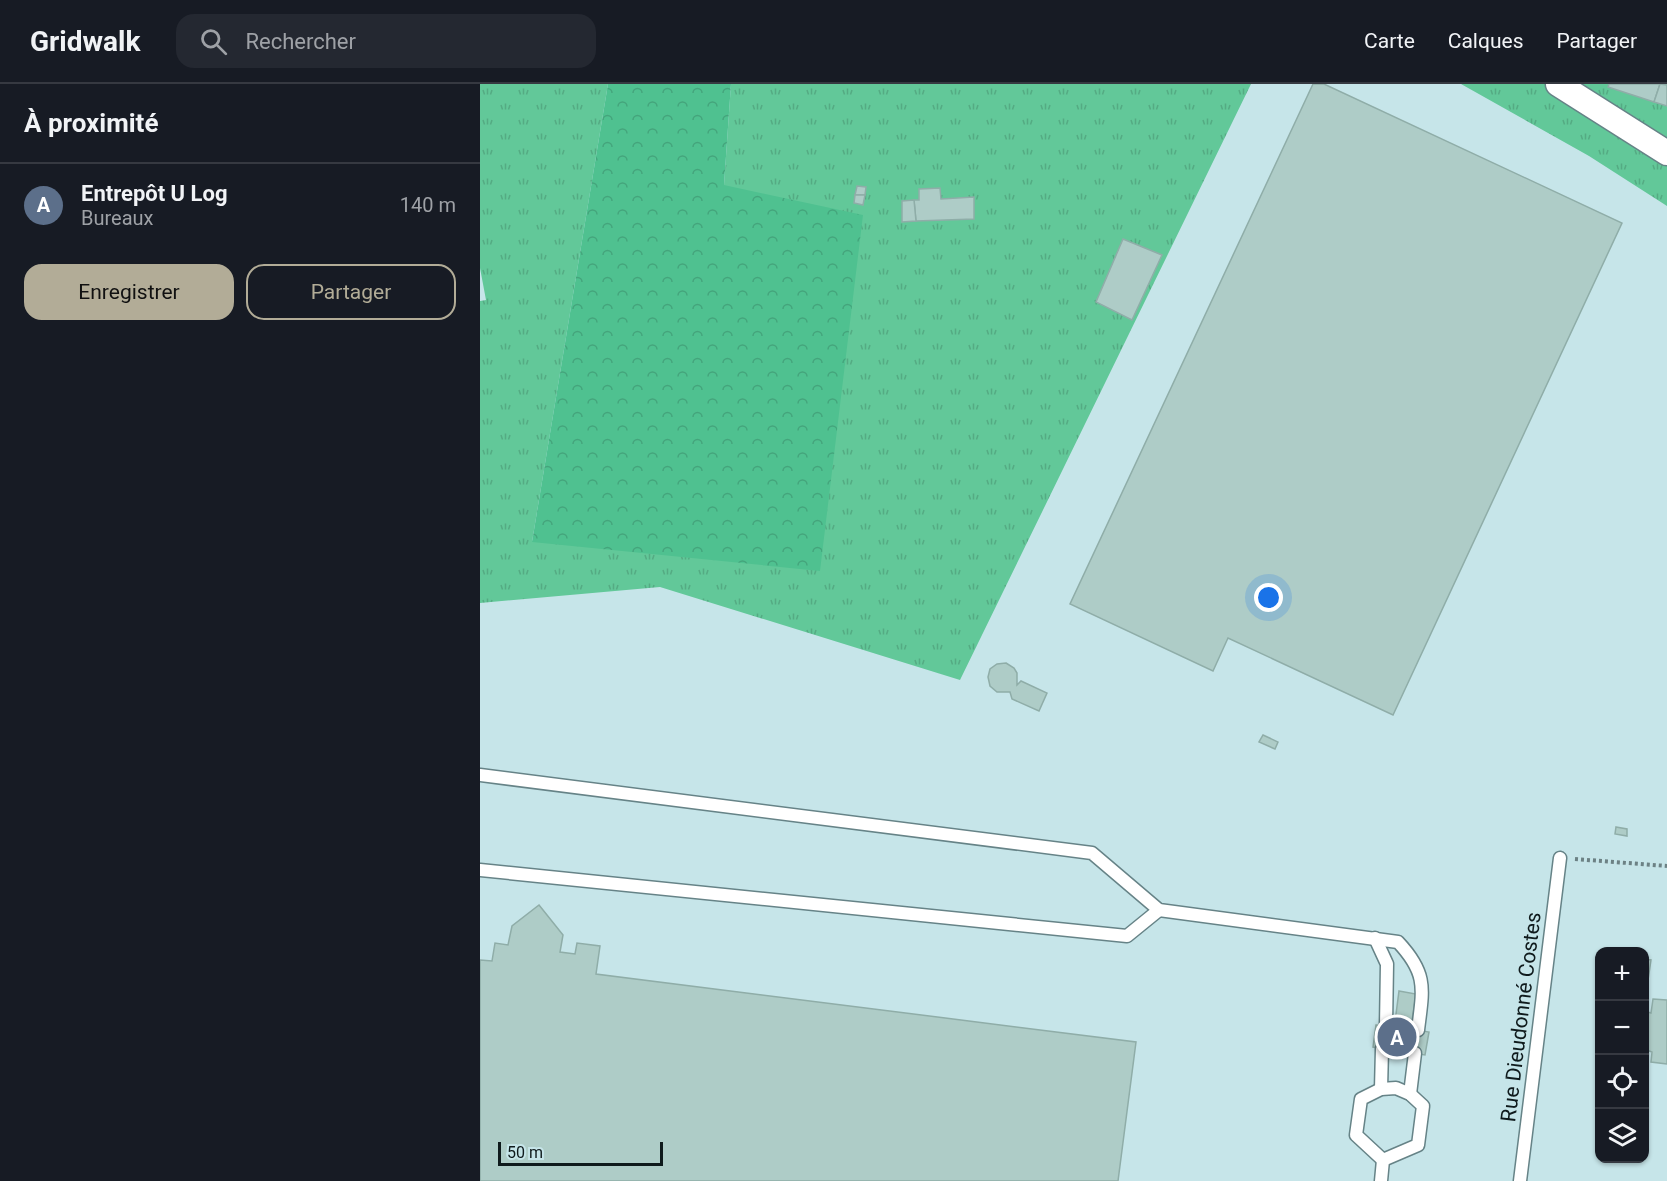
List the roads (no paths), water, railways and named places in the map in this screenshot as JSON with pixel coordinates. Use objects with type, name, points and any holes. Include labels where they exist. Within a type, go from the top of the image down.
[{"type":"street","points":[[1558,84],[1667,153]]},
{"type":"lane","points":[[480,775],[1092,853],[1159,910],[1398,942],[1410,955],[1421,974],[1423,996],[1418,1030]]},
{"type":"lane","name":"Rue Dieudonné Costes","points":[[1520,1181],[1560,858]]},
{"type":"lane","points":[[480,870],[1127,936],[1159,910]]},
{"type":"lane","points":[[1375,938],[1387,964],[1386,1026]]},
{"type":"lane","points":[[1381,1089],[1382,1048]]},
{"type":"lane","points":[[1410,1094],[1415,1053]]},
{"type":"lane","points":[[1396,1088],[1410,1094],[1423,1106],[1418,1145],[1383,1160],[1356,1135],[1360,1099],[1381,1089],[1396,1088]]},
{"type":"lane","points":[[1382,1179],[1383,1160]]},
{"type":"place","name":"Entrepôt U Log","points":[[1397,1037]]}]
